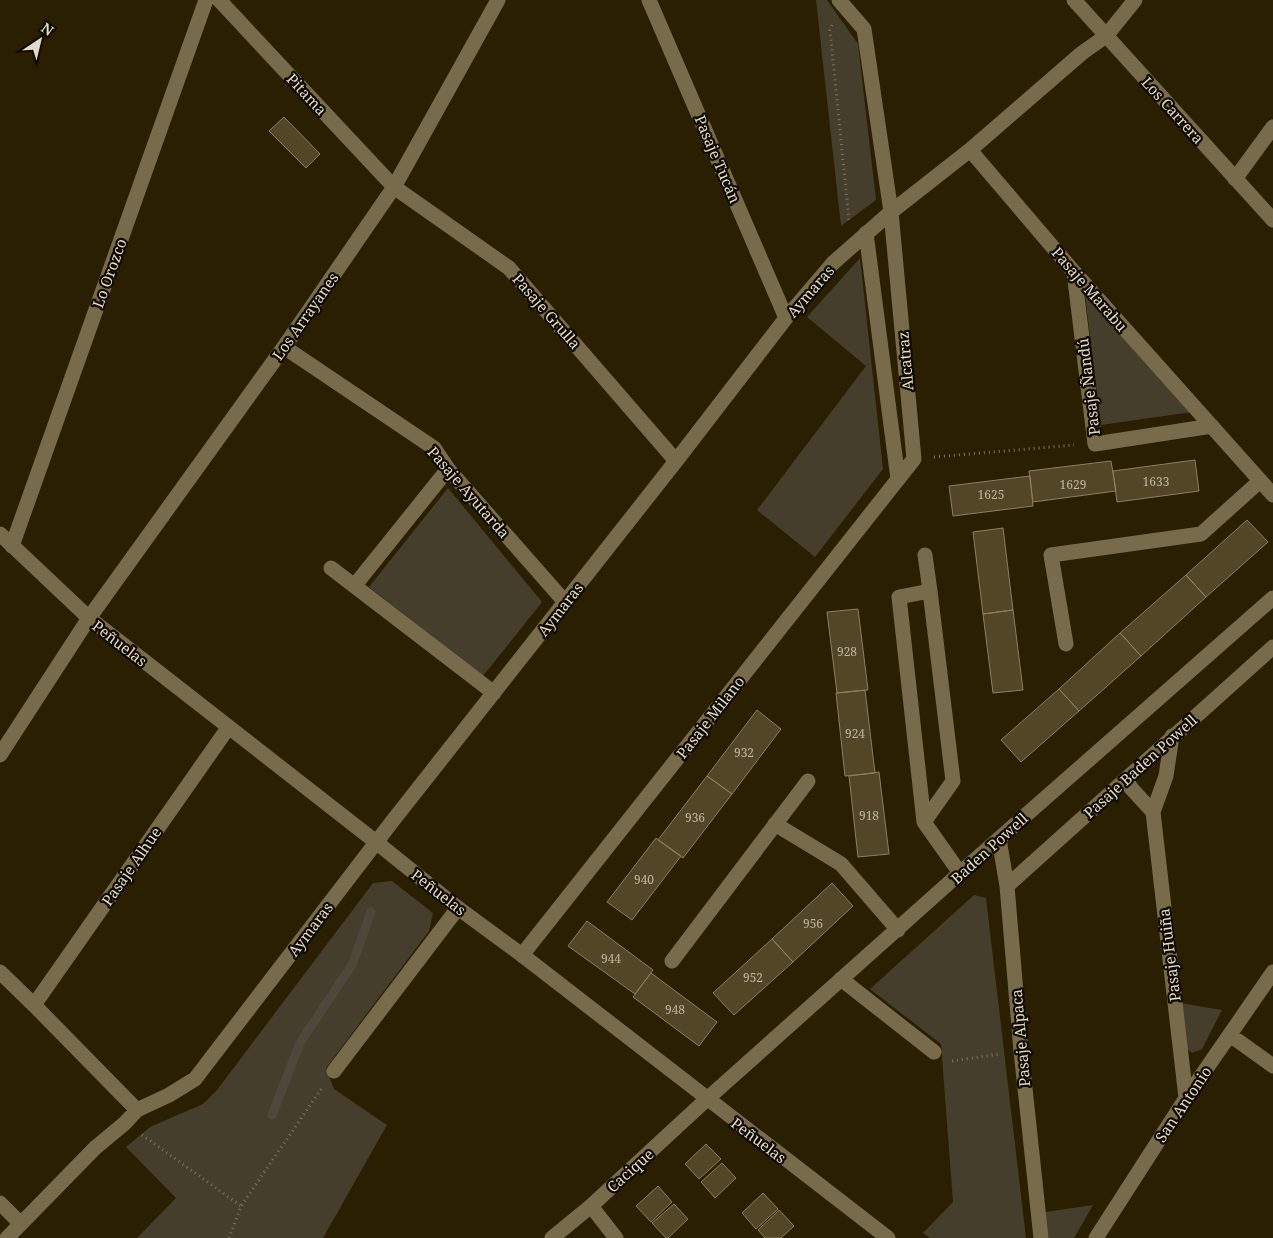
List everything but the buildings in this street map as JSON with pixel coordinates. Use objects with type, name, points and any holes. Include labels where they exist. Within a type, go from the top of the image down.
[{"type":"street","name":"Lo Orozco","points":[[12,546],[206,0]]},
{"type":"street","name":"Pitama","points":[[219,0],[394,187]]},
{"type":"street","name":"Los Arrayanes","points":[[0,754],[89,618],[284,348],[394,187],[498,0]]},
{"type":"street","name":"Pasaje Tucán","points":[[649,0],[786,318]]},
{"type":"street","name":"Los Carrera","points":[[1074,0],[1273,220]]},
{"type":"street","name":"Aymaras","points":[[7,1238],[95,1148],[137,1110],[169,1096],[195,1079],[376,842],[786,318],[833,263],[891,212],[970,150],[1082,53],[1106,36],[1135,0]]},
{"type":"street","name":"Alcatraz","points":[[840,2],[864,28],[891,212],[914,459]]},
{"type":"street","points":[[1235,179],[1273,127]]},
{"type":"street","name":"Pasaje Marabu","points":[[970,150],[1074,272],[1273,495]]},
{"type":"street","name":"Pasaje Grulla","points":[[394,187],[510,268],[676,461]]},
{"type":"street","name":"Alcatraz","points":[[866,233],[898,479]]},
{"type":"street","name":"Pasaje Ñandú","points":[[1074,272],[1095,444],[1212,426]]},
{"type":"street","name":"Pasaje Ayutarda","points":[[284,348],[434,448],[448,469],[565,602]]},
{"type":"street","points":[[898,479],[914,459]]},
{"type":"street","points":[[356,585],[448,469]]},
{"type":"street","name":"Pasaje Milano","points":[[522,955],[898,479]]},
{"type":"street","points":[[1066,644],[1051,555],[1201,534],[1260,481]]},
{"type":"street","name":"Peñuelas","points":[[0,534],[89,618],[458,908],[522,955],[888,1238]]},
{"type":"street","points":[[924,822],[953,780],[925,555]]},
{"type":"street","points":[[331,568],[356,585],[494,693]]},
{"type":"street","points":[[930,592],[899,597],[924,822],[960,874]]},
{"type":"street","name":"Baden Powell","points":[[707,1099],[1273,598]]},
{"type":"street","name":"Pasaje Baden Powell","points":[[1007,886],[1273,646]]},
{"type":"street","name":"Pasaje Alhue","points":[[34,1004],[228,728]]},
{"type":"street","name":"Pasaje Huiña","points":[[1172,736],[1166,776],[1153,812],[1186,1098]]},
{"type":"street","points":[[1126,779],[1131,788],[1153,812]]},
{"type":"street","points":[[672,961],[808,781]]},
{"type":"street","points":[[775,824],[840,864],[898,930]]},
{"type":"street","name":"Pasaje Alpaca","points":[[999,839],[1007,886],[1021,1051],[1041,1238]]},
{"type":"street","points":[[334,1071],[458,908]]},
{"type":"street","points":[[0,972],[34,1004],[137,1110]]},
{"type":"street","name":"San Antonio","points":[[1096,1238],[1186,1098],[1273,972]]},
{"type":"street","points":[[842,980],[934,1052]]},
{"type":"street","points":[[1230,1035],[1273,1066]]},
{"type":"street","name":"Cacique","points":[[552,1238],[591,1206],[707,1099]]},
{"type":"street","points":[[0,1203],[21,1224]]},
{"type":"street","points":[[591,1206],[616,1238]]},
{"type":"path","points":[[840,2],[830,30],[851,246]]},
{"type":"path","points":[[914,459],[1095,444]]},
{"type":"path","points":[[934,1052],[946,1061],[1021,1051]]},
{"type":"path","points":[[230,1238],[241,1206],[334,1071]]},
{"type":"path","points":[[125,1122],[241,1206]]},
{"type":"shaded area","points":[[816,0],[827,0],[858,44],[876,200],[841,226]]},
{"type":"shaded area","points":[[860,258],[883,469],[815,557],[757,510],[866,366],[807,317]]},
{"type":"shaded area","points":[[1085,295],[1192,412],[1101,425]]},
{"type":"shaded area","points":[[448,488],[542,602],[483,676],[369,587]]},
{"type":"shaded area","points":[[392,881],[433,913],[429,931],[326,1068],[334,1089],[387,1125],[323,1238],[137,1238],[176,1198],[126,1147],[150,1127],[203,1104],[217,1090],[373,883]]},
{"type":"shaded area","points":[[974,895],[986,898],[1026,1238],[930,1238],[923,1233],[953,1202],[941,1044],[870,989]]},
{"type":"shaded area","points":[[1180,1003],[1222,1010],[1202,1049],[1192,1053],[1184,1047]]},
{"type":"shaded area","points":[[1093,1205],[1074,1238],[1046,1238],[1045,1212]]},
{"type":"waterway","points":[[272,1115],[300,1043],[352,965],[371,912]]}]
